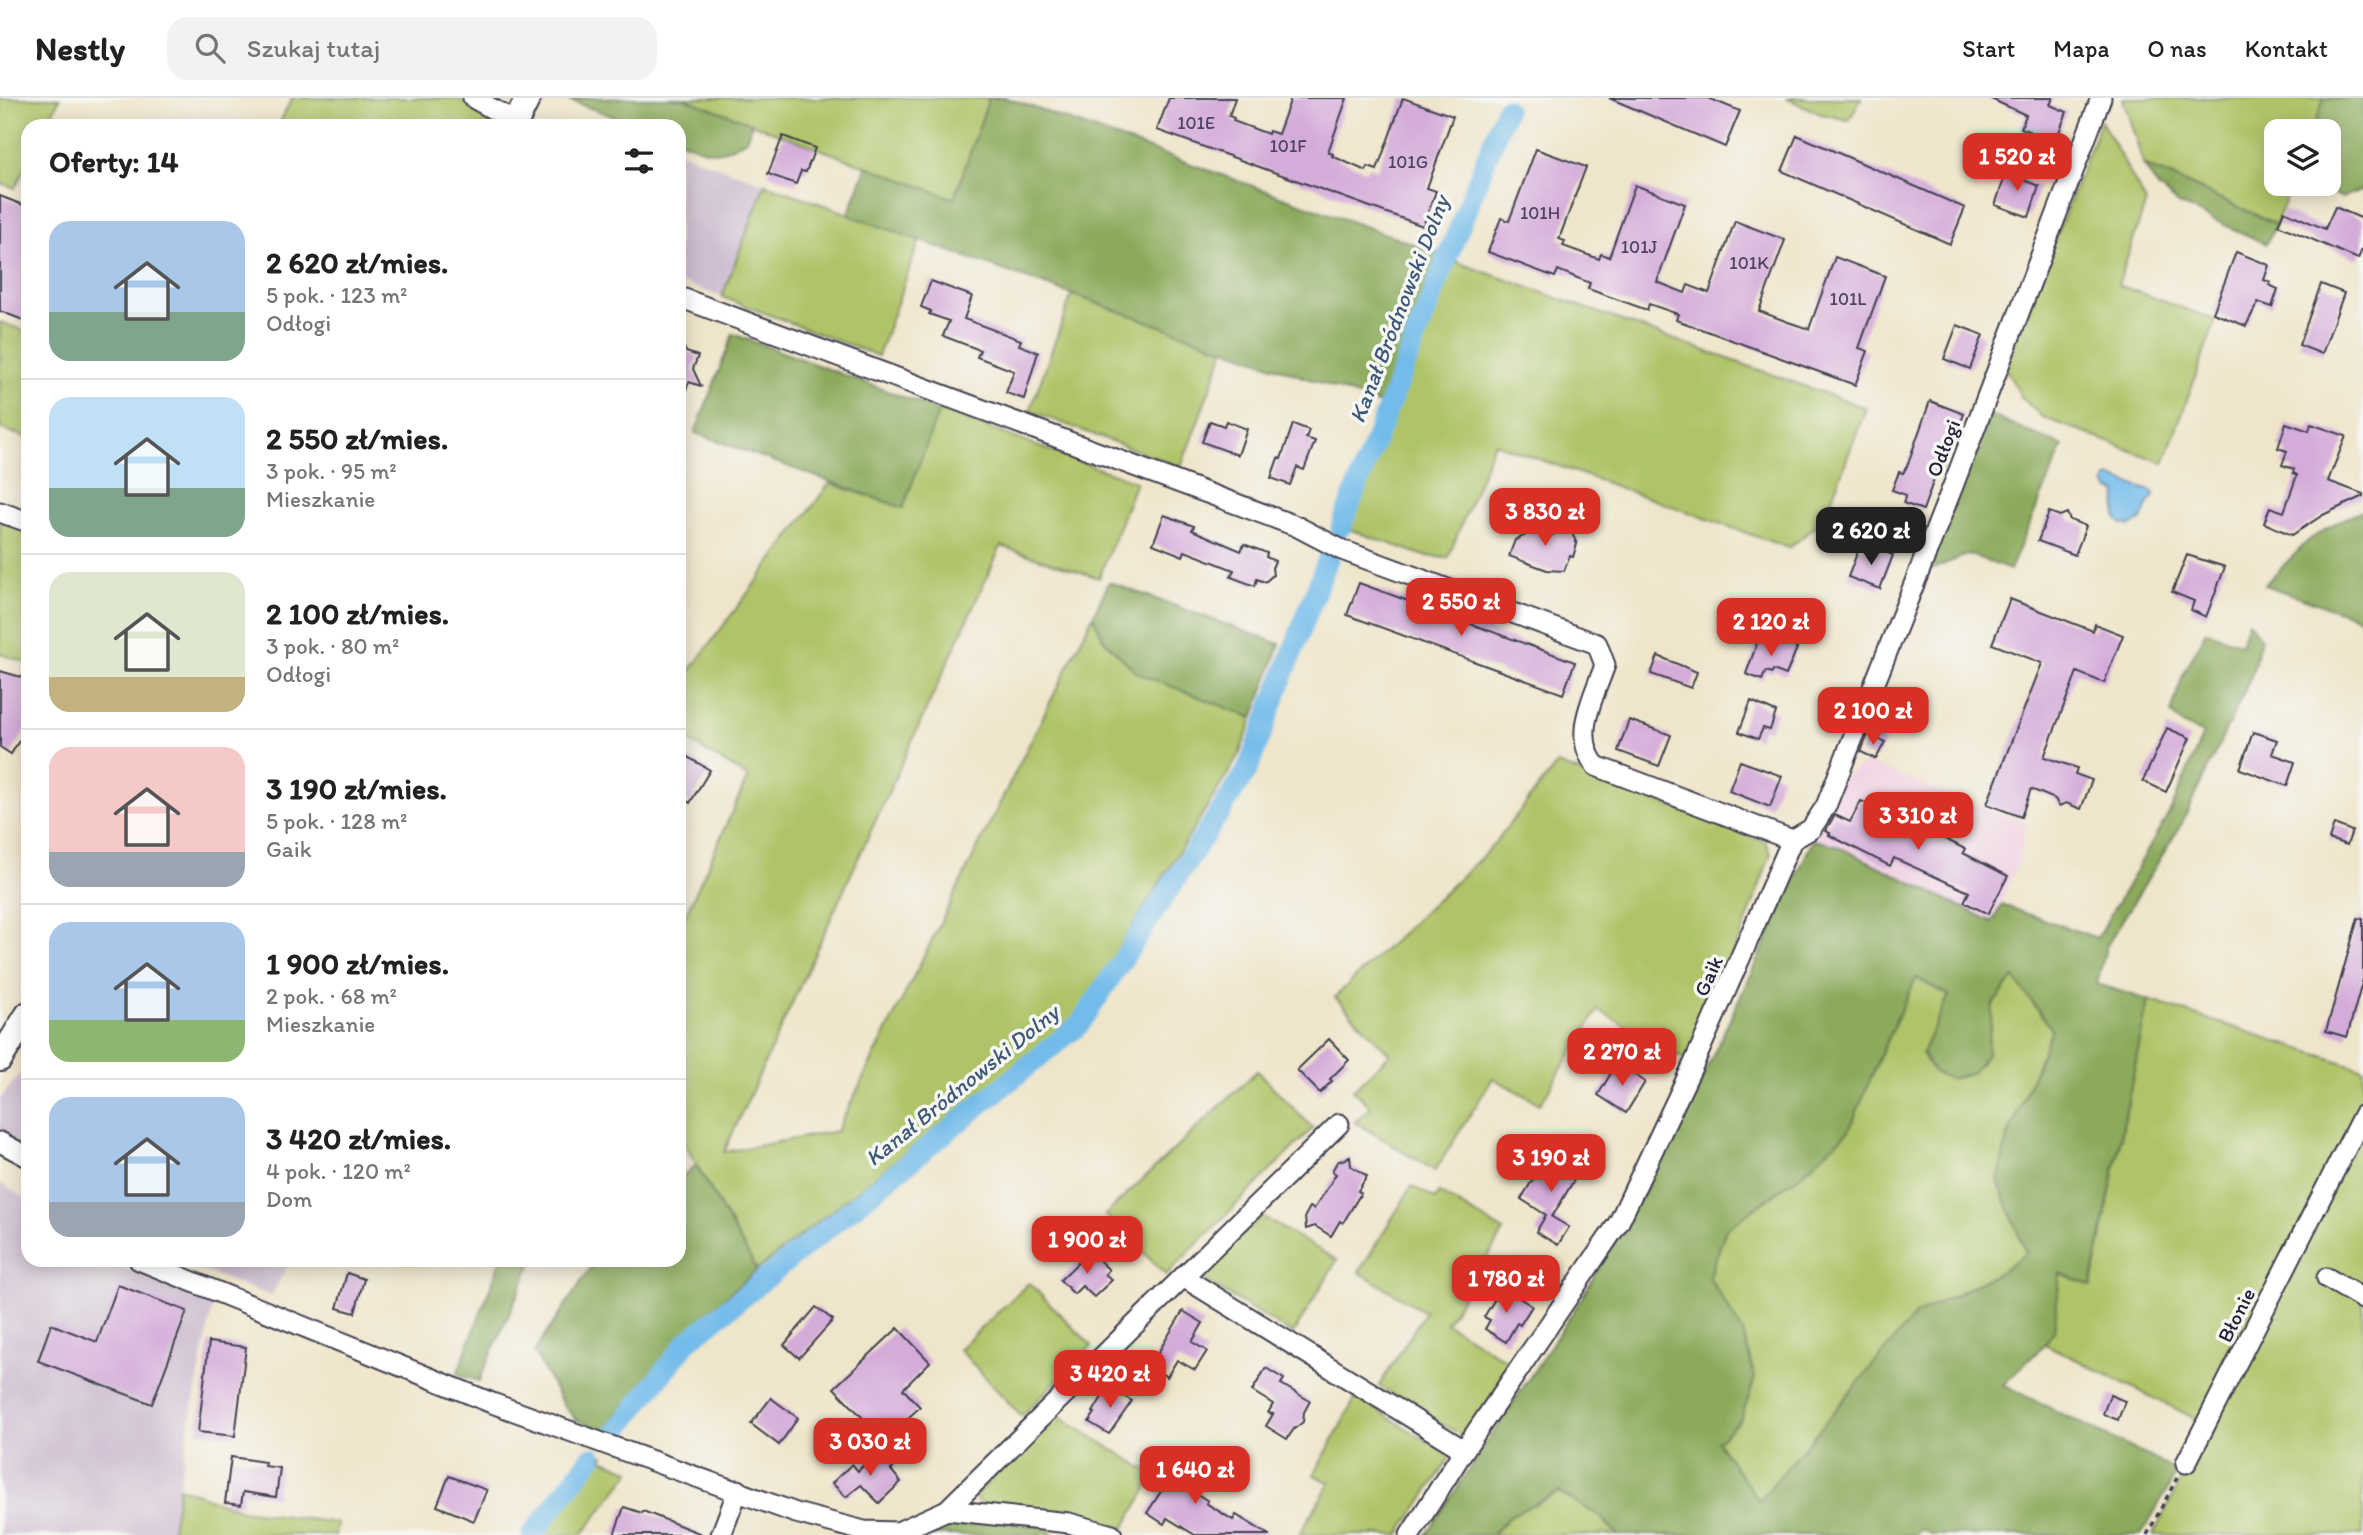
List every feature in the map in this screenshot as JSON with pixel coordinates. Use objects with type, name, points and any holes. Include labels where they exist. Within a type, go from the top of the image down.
[{"type":"main road","points":[[518,119],[528,98]]},
{"type":"main road","points":[[0,1059],[21,1025]]},
{"type":"street","points":[[473,98],[507,119]]},
{"type":"street","name":"Odłogi","points":[[1792,840],[1811,829],[1826,806],[1954,486],[2101,98]]},
{"type":"street","points":[[686,300],[1284,521],[1342,550],[1597,644],[1605,665],[1583,729],[1586,754],[1596,766],[1792,840]]},
{"type":"street","points":[[0,512],[21,520]]},
{"type":"street","name":"Gaik","points":[[1410,1535],[1464,1450],[1619,1222],[1694,1063],[1792,840]]},
{"type":"street","name":"Błonie","points":[[2186,1463],[2363,1115]]},
{"type":"street","points":[[156,1267],[492,1403],[796,1513],[864,1531],[898,1532],[947,1510],[1339,1124]]},
{"type":"street","points":[[0,1142],[21,1153]]},
{"type":"street","points":[[1183,1277],[1464,1450]]},
{"type":"street","points":[[2327,1278],[2363,1299]]},
{"type":"street","points":[[721,1535],[738,1490]]},
{"type":"street","points":[[947,1510],[1069,1523],[1112,1535]]},
{"type":"path","points":[[2147,1535],[2186,1463]]},
{"type":"shaded area","points":[[686,155],[765,184],[721,297],[686,284]]},
{"type":"shaded area","points":[[1867,763],[2025,823],[2021,855],[1993,922],[1835,845],[1813,840],[1845,775]]},
{"type":"shaded area","points":[[21,1073],[21,1144],[0,1135],[0,1099]]},
{"type":"shaded area","points":[[0,1183],[21,1196],[21,1267],[121,1267],[213,1303],[171,1535],[0,1535]]},
{"type":"shaded area","points":[[194,1267],[287,1267],[271,1296]]},
{"type":"green space","points":[[0,98],[60,98],[50,119],[21,119],[21,176],[15,188],[0,183]]},
{"type":"green space","points":[[292,98],[456,98],[492,119],[282,119]]},
{"type":"green space","points":[[563,98],[683,98],[752,123],[746,140],[713,152],[686,143],[686,119],[621,119]]},
{"type":"green space","points":[[683,98],[989,98],[954,199]]},
{"type":"green space","points":[[989,98],[1007,98],[1442,254],[1383,405],[848,215],[867,166],[954,199]]},
{"type":"green space","points":[[1786,98],[1861,98],[1849,120],[1821,114]]},
{"type":"green space","points":[[2123,98],[2324,98],[2316,119],[2264,119],[2264,196],[2287,196],[2276,224],[2144,166]]},
{"type":"green space","points":[[2324,98],[2363,98],[2363,189],[2342,198],[2338,196],[2341,196],[2341,119],[2316,119]]},
{"type":"green space","points":[[2101,121],[2146,202],[2118,285],[2216,320],[2164,463],[2042,417],[2022,398],[2005,368]]},
{"type":"green space","points":[[2144,166],[2276,224],[2266,244],[2177,203],[2158,187]]},
{"type":"green space","points":[[765,184],[920,239],[878,356],[722,297]]},
{"type":"green space","points":[[1454,261],[1866,408],[1824,519],[1789,548],[1494,443],[1448,558],[1425,556],[1348,529]]},
{"type":"green space","points":[[1072,294],[1225,348],[1181,467],[1030,411]]},
{"type":"green space","points":[[0,322],[21,330],[21,436],[0,428]]},
{"type":"green space","points":[[733,334],[939,410],[903,508],[695,433]]},
{"type":"green space","points":[[939,410],[1136,482],[1099,578],[1001,546],[724,1152],[837,1131],[1093,616],[1104,640],[1137,673],[1253,718],[1238,757],[1075,1019],[757,1270],[686,1146],[686,914],[748,777],[686,739],[686,676],[830,483],[903,508]]},
{"type":"green space","points":[[1987,414],[2063,446],[2010,570],[1969,554],[1925,570]]},
{"type":"green space","points":[[2363,511],[2363,619],[2264,585],[2309,540],[2339,521]]},
{"type":"green space","points":[[0,521],[21,528],[21,661],[0,654]]},
{"type":"green space","points":[[1109,582],[1280,644],[1253,718],[1137,673],[1104,640],[1093,616]]},
{"type":"green space","points":[[2248,621],[2261,639],[2251,677],[2182,823],[2106,947],[2097,984],[2148,1000],[2091,1286],[2060,1273],[2054,1331],[2045,1344],[2003,1385],[2178,1471],[2141,1535],[1932,1535],[1921,1529],[1916,1535],[1618,1535],[1601,1517],[1559,1492],[1509,1516],[1492,1535],[1426,1535],[1578,1304],[1676,1135],[1813,840],[1835,845],[1992,922],[2002,905],[2097,938],[2172,808],[2203,734],[2184,725],[2171,714],[2183,675],[2206,631],[2241,644]],"holes":[[[1916,978],[1949,995],[1922,1053],[1933,1072],[1952,1079],[1973,1072],[1987,1054],[1993,1004],[2014,978],[2052,1029],[2008,1136],[1998,1181],[2026,1253],[2002,1271],[1915,1315],[1759,1501],[1717,1442],[1741,1419],[1755,1378],[1743,1332],[1709,1277],[1726,1229],[1802,1174],[1849,1131]]]},
{"type":"green space","points":[[1557,764],[1766,842],[1771,853],[1745,926],[1686,1060],[1598,1010],[1540,1104],[1493,1078],[1435,1171],[1355,1122],[1371,1107],[1353,1090],[1390,1054],[1335,997],[1489,850]]},
{"type":"green space","points":[[2014,977],[2052,1029],[2008,1136],[1998,1181],[2026,1253],[2002,1271],[1915,1315],[1759,1502],[1717,1441],[1741,1419],[1709,1277],[1726,1229],[1802,1174],[1884,1046],[1916,978],[1949,995],[1922,1053],[1987,1054],[1993,1004]]},
{"type":"green space","points":[[2148,1000],[2363,1069],[2363,1101],[2202,1422],[2045,1344],[2054,1331],[2060,1273],[2092,1285]]},
{"type":"green space","points":[[1257,1071],[1313,1128],[1166,1275],[1105,1215]]},
{"type":"green space","points":[[2363,1123],[2363,1535],[2153,1535]]},
{"type":"green space","points":[[696,1165],[757,1270],[677,1340],[605,1430],[576,1420],[564,1406],[534,1352],[591,1267],[686,1267],[686,1173]]},
{"type":"green space","points":[[1412,1186],[1436,1199],[1439,1193],[1504,1231],[1446,1323],[1514,1365],[1464,1437],[1379,1386],[1425,1312],[1359,1272]]},
{"type":"green space","points":[[1261,1216],[1337,1260],[1293,1334],[1199,1277]]},
{"type":"green space","points":[[498,1267],[530,1267],[479,1381],[457,1374]]},
{"type":"green space","points":[[1029,1283],[1092,1346],[1021,1416],[959,1349]]},
{"type":"green space","points":[[1356,1397],[1451,1456],[1399,1535],[1299,1535],[1330,1483],[1314,1475]]},
{"type":"green space","points":[[1056,1415],[1155,1475],[1124,1528],[986,1507],[976,1500],[975,1495]]},
{"type":"green space","points":[[589,1450],[604,1455],[602,1459],[631,1471],[582,1535],[523,1535]]},
{"type":"green space","points":[[179,1487],[241,1510],[337,1523],[335,1535],[171,1535]]},
{"type":"green space","points":[[1559,1492],[1601,1517],[1618,1535],[1492,1535],[1509,1516]]},
{"type":"green space","points":[[945,1515],[1050,1527],[1052,1535],[918,1535]]},
{"type":"water","points":[[2111,477],[2153,492],[2154,496],[2141,521],[2130,526],[2120,523],[2116,518],[2117,493],[2108,489],[2105,483],[2107,478]]},
{"type":"building","points":[[1169,98],[1235,98],[1229,116],[1234,118],[1233,121],[1268,134],[1269,131],[1278,134],[1291,98],[1347,98],[1328,152],[1366,171],[1368,167],[1377,170],[1403,98],[1453,116],[1427,188],[1436,191],[1423,226],[1157,130]]},
{"type":"building","points":[[1609,98],[1708,98],[1740,111],[1725,147]]},
{"type":"building","points":[[1989,98],[2053,98],[2050,105],[2067,112],[2055,142],[2021,128],[2026,115]]},
{"type":"building","points":[[1797,135],[1965,208],[1950,244],[1782,171]]},
{"type":"building","points":[[783,136],[815,148],[806,172],[801,171],[796,184],[768,174]]},
{"type":"building","points":[[1536,149],[1586,167],[1559,239],[1565,241],[1563,246],[1599,259],[1601,254],[1609,257],[1635,185],[1685,204],[1657,282],[1685,293],[1688,285],[1709,293],[1735,221],[1785,240],[1759,311],[1788,322],[1809,329],[1835,257],[1885,276],[1859,348],[1868,351],[1855,385],[1676,320],[1678,314],[1649,304],[1647,310],[1588,289],[1590,283],[1558,270],[1555,277],[1488,252],[1501,218],[1509,221]]},
{"type":"building","points":[[2009,165],[2026,172],[2023,180],[2039,186],[2029,217],[1995,205]]},
{"type":"building","points":[[0,196],[21,204],[21,319],[0,311]]},
{"type":"building","points":[[2335,207],[2363,219],[2363,247],[2358,259],[2278,225],[2284,211],[2325,229]]},
{"type":"building","points":[[2236,252],[2269,265],[2264,280],[2278,289],[2272,307],[2258,302],[2246,326],[2213,313]]},
{"type":"building","points":[[931,281],[972,296],[964,319],[1021,340],[1019,345],[1038,352],[1024,399],[1006,393],[1014,371],[977,357],[980,350],[943,336],[949,321],[929,314],[931,311],[921,307]]},
{"type":"building","points":[[2321,284],[2344,293],[2322,354],[2299,345]]},
{"type":"building","points":[[1957,325],[1983,335],[1970,369],[1944,359]]},
{"type":"building","points":[[686,352],[698,356],[693,369],[701,386],[689,382],[686,390]]},
{"type":"building","points":[[1930,401],[1964,414],[1941,473],[1937,471],[1923,510],[1903,503],[1906,495],[1892,490],[1899,472],[1903,473],[1907,466]]},
{"type":"building","points":[[1210,421],[1224,426],[1226,421],[1247,429],[1238,455],[1202,442]]},
{"type":"building","points":[[2286,423],[2309,431],[2311,424],[2346,436],[2328,481],[2363,494],[2292,535],[2264,523],[2270,507],[2284,512],[2297,475],[2293,473],[2294,469],[2282,465],[2287,451],[2278,448]]},
{"type":"building","points":[[1293,424],[1309,430],[1306,438],[1315,441],[1304,470],[1297,467],[1290,485],[1271,478]]},
{"type":"building","points":[[2049,512],[2060,516],[2067,513],[2070,520],[2086,526],[2075,555],[2038,541]]},
{"type":"building","points":[[1164,515],[1194,526],[1192,530],[1241,551],[1244,544],[1267,553],[1266,557],[1275,561],[1273,575],[1265,582],[1257,579],[1255,586],[1231,577],[1234,570],[1185,551],[1183,556],[1153,544]]},
{"type":"building","points":[[1531,520],[1544,525],[1550,536],[1563,530],[1572,533],[1577,544],[1564,571],[1547,570],[1509,556],[1515,540],[1526,535]]},
{"type":"building","points":[[1871,547],[1893,555],[1880,589],[1848,577],[1859,548],[1869,552]]},
{"type":"building","points":[[2187,555],[2225,567],[2206,617],[2191,610],[2194,601],[2172,592]]},
{"type":"building","points":[[1359,583],[1575,662],[1563,694],[1347,615]]},
{"type":"building","points":[[2010,599],[2093,631],[2095,624],[2123,635],[2104,683],[2077,672],[2044,757],[2077,768],[2075,774],[2092,780],[2081,809],[2066,803],[2059,806],[2055,799],[2031,789],[2021,817],[1987,804],[2042,663],[1992,644]]},
{"type":"building","points":[[1760,635],[1797,648],[1786,675],[1773,670],[1772,673],[1766,671],[1762,680],[1746,674]]},
{"type":"building","points":[[1658,656],[1697,672],[1691,688],[1651,674]]},
{"type":"building","points":[[0,671],[21,677],[21,738],[11,754],[0,747]]},
{"type":"building","points":[[1751,701],[1776,712],[1770,730],[1763,728],[1758,739],[1739,732]]},
{"type":"building","points":[[1629,720],[1671,735],[1659,766],[1618,751]]},
{"type":"building","points":[[2167,728],[2190,738],[2166,792],[2143,781]]},
{"type":"building","points":[[2253,732],[2277,740],[2272,754],[2295,762],[2287,786],[2240,769]]},
{"type":"building","points":[[1868,734],[1885,742],[1876,759],[1861,752]]},
{"type":"building","points":[[686,756],[710,770],[690,803],[686,801]]},
{"type":"building","points":[[1740,761],[1782,776],[1770,807],[1729,791]]},
{"type":"building","points":[[1861,801],[1872,806],[1873,803],[1965,849],[1963,853],[2008,876],[1988,914],[1964,902],[1969,892],[1894,858],[1890,866],[1825,831],[1835,815],[1850,822]]},
{"type":"building","points":[[2334,824],[2352,831],[2347,845],[2329,839]]},
{"type":"building","points":[[2358,918],[2363,919],[2363,979],[2347,1037],[2326,1031]]},
{"type":"building","points":[[1329,1039],[1349,1060],[1320,1093],[1297,1070]]},
{"type":"building","points":[[1616,1065],[1645,1082],[1626,1113],[1598,1095]]},
{"type":"building","points":[[1550,1151],[1580,1170],[1552,1217],[1569,1227],[1558,1245],[1536,1232],[1546,1215],[1521,1199]]},
{"type":"building","points":[[1350,1157],[1351,1166],[1367,1176],[1358,1191],[1361,1193],[1343,1223],[1340,1221],[1331,1236],[1315,1226],[1306,1229],[1305,1216],[1310,1207],[1314,1209],[1336,1174],[1332,1171],[1337,1162]]},
{"type":"building","points":[[1090,1251],[1109,1270],[1105,1274],[1112,1280],[1094,1297],[1082,1286],[1074,1294],[1060,1280]]},
{"type":"building","points":[[347,1273],[364,1279],[355,1313],[337,1308]]},
{"type":"building","points":[[118,1285],[187,1311],[152,1404],[38,1361],[51,1324],[97,1342]]},
{"type":"building","points":[[1499,1292],[1508,1298],[1509,1295],[1519,1293],[1521,1299],[1532,1306],[1520,1325],[1517,1323],[1506,1342],[1485,1329],[1490,1320],[1484,1317]]},
{"type":"building","points":[[816,1307],[833,1320],[799,1358],[784,1345]]},
{"type":"building","points":[[1183,1311],[1203,1323],[1192,1342],[1207,1351],[1195,1370],[1177,1360],[1167,1377],[1150,1366]]},
{"type":"building","points":[[898,1328],[930,1362],[903,1389],[920,1407],[884,1440],[834,1388]]},
{"type":"building","points":[[209,1342],[246,1347],[235,1436],[198,1432]]},
{"type":"building","points":[[1266,1368],[1284,1379],[1281,1384],[1310,1401],[1304,1412],[1303,1422],[1287,1439],[1266,1426],[1273,1414],[1268,1413],[1273,1404],[1252,1391]]},
{"type":"building","points":[[1108,1387],[1132,1401],[1109,1434],[1089,1422]]},
{"type":"building","points":[[2110,1395],[2125,1401],[2118,1420],[2103,1414]]},
{"type":"building","points":[[771,1398],[798,1418],[779,1445],[751,1424]]},
{"type":"building","points":[[880,1449],[896,1465],[891,1470],[901,1482],[879,1503],[861,1485],[846,1497],[832,1483],[852,1464],[858,1471]]},
{"type":"building","points":[[1184,1456],[1208,1470],[1194,1492],[1233,1520],[1236,1515],[1269,1535],[1195,1535],[1167,1518],[1164,1524],[1147,1513]]},
{"type":"building","points":[[231,1457],[265,1462],[264,1466],[280,1468],[276,1497],[243,1492],[241,1505],[225,1503]]},
{"type":"building","points":[[449,1476],[487,1490],[474,1521],[437,1506]]},
{"type":"building","points":[[624,1507],[642,1513],[643,1511],[704,1535],[614,1535]]},
{"type":"waterway","name":"Kanał Bródnowski Dolny","points":[[1341,527],[1506,109]]},
{"type":"waterway","name":"Kanał Bródnowski Dolny","points":[[614,1435],[687,1342],[1080,1024],[1247,771],[1328,559]]},
{"type":"waterway","name":"Kanał Bródnowski Dolny","points":[[532,1535],[592,1457]]}]
